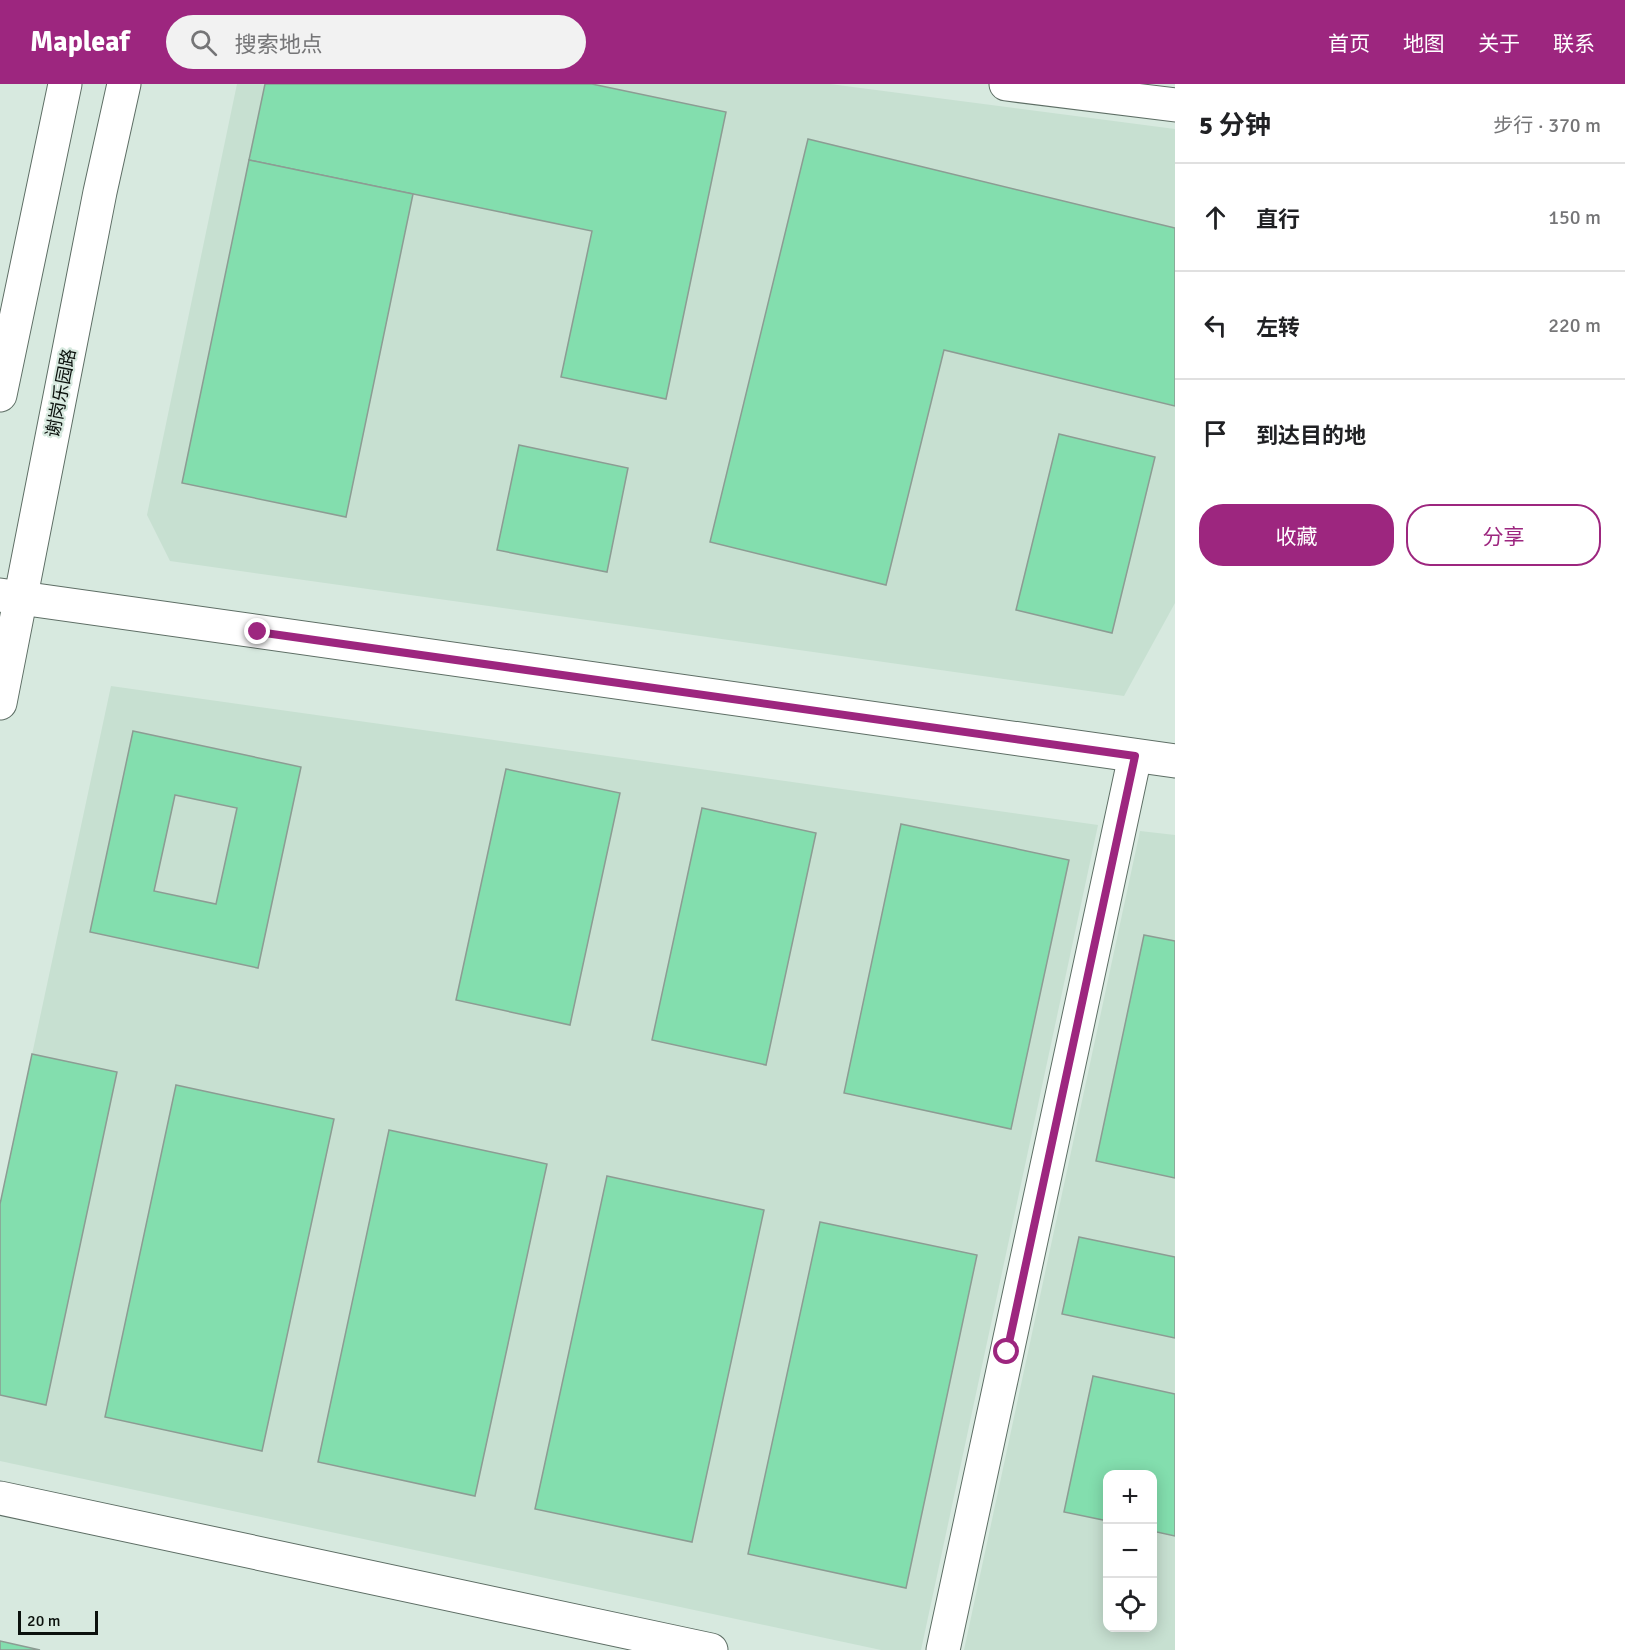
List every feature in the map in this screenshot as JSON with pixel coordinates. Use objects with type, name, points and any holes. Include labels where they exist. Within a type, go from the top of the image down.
[{"type":"street","points":[[0,395],[65,84]]},
{"type":"street","name":"谢岗乐园路","points":[[0,703],[10,597],[124,84]]},
{"type":"street","points":[[1006,84],[1175,105]]},
{"type":"street","points":[[10,597],[1175,761]]},
{"type":"street","points":[[943,1650],[1135,756]]},
{"type":"street","points":[[0,1498],[711,1650]]},
{"type":"shaded area","points":[[237,84],[830,84],[1175,129],[1175,603],[1124,696],[170,561],[147,515]]},
{"type":"shaded area","points":[[111,686],[1098,825],[921,1650],[881,1650],[0,1461],[0,1204]]},
{"type":"shaded area","points":[[1140,831],[1175,835],[1175,1650],[964,1650]]},
{"type":"building","points":[[265,84],[592,84],[726,112],[666,399],[561,377],[592,231],[249,160]]},
{"type":"building","points":[[808,139],[1175,228],[1175,406],[944,350],[886,585],[710,542]]},
{"type":"building","points":[[249,160],[413,194],[346,517],[182,483]]},
{"type":"building","points":[[1059,434],[1155,457],[1112,633],[1016,610]]},
{"type":"building","points":[[519,445],[628,468],[607,572],[497,550]]},
{"type":"building","points":[[133,731],[301,767],[258,968],[90,932]],"holes":[[[175,795],[237,808],[216,904],[154,891]]]},
{"type":"building","points":[[506,769],[620,793],[570,1025],[456,1000]]},
{"type":"building","points":[[702,808],[816,833],[766,1065],[652,1040]]},
{"type":"building","points":[[901,824],[1069,860],[1011,1129],[844,1093]]},
{"type":"building","points":[[1144,935],[1175,941],[1175,1178],[1096,1161]]},
{"type":"building","points":[[32,1054],[117,1072],[46,1405],[0,1395],[0,1204]]},
{"type":"building","points":[[176,1085],[334,1119],[262,1451],[105,1417]]},
{"type":"building","points":[[389,1130],[547,1164],[475,1496],[318,1462]]},
{"type":"building","points":[[607,1176],[764,1210],[692,1542],[535,1509]]},
{"type":"building","points":[[820,1222],[977,1255],[906,1588],[748,1554]]},
{"type":"building","points":[[1079,1237],[1175,1257],[1175,1338],[1062,1314]]},
{"type":"building","points":[[1093,1376],[1175,1394],[1175,1536],[1157,1532],[1157,1470],[1103,1470],[1103,1520],[1064,1512]]},
{"type":"building","points":[[0,1641],[40,1650],[0,1650]]},
{"type":"route","points":[[258,632],[1135,756],[1007,1352]]}]
